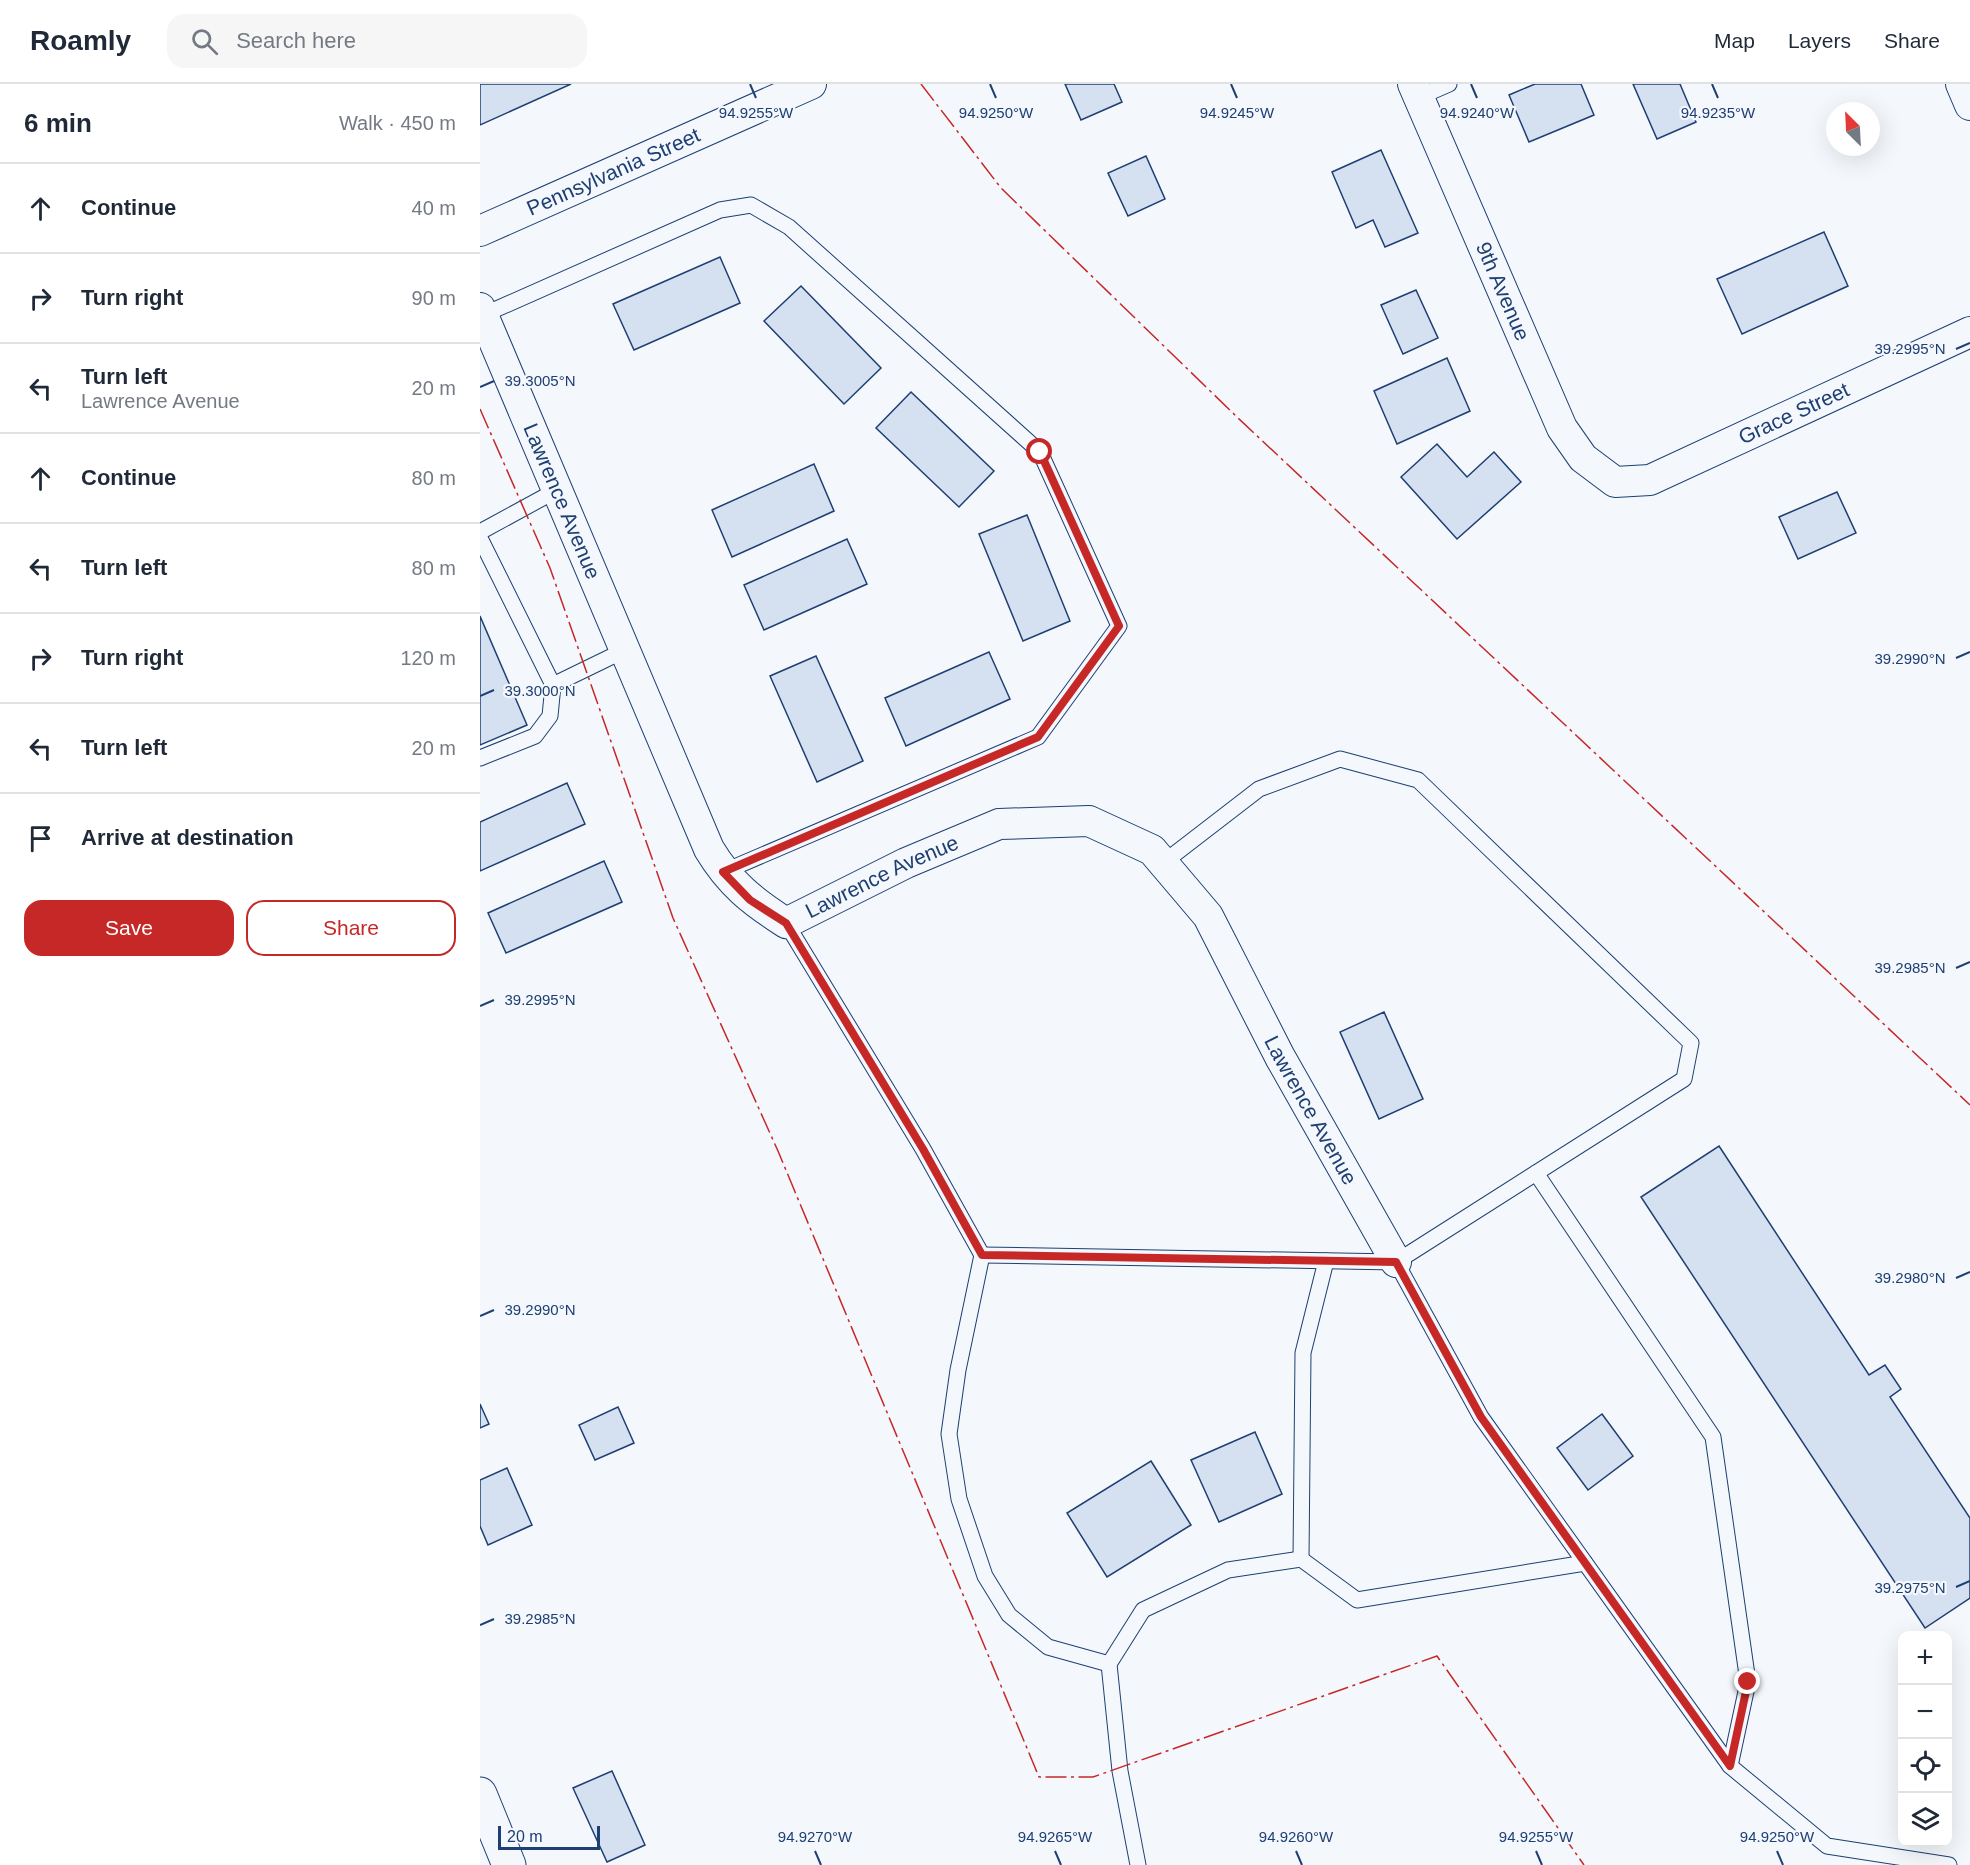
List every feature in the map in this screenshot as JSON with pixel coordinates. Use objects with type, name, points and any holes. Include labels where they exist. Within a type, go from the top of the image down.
[{"type":"street","name":"Pennsylvania Street","points":[[480,231],[811,84]]},
{"type":"street","points":[[1961,84],[1970,105]]},
{"type":"street","name":"9th Avenue","points":[[1416,91],[1562,428],[1583,458],[1615,482]]},
{"type":"street","name":"Lawrence Avenue","points":[[481,312],[709,849],[723,872],[750,900],[786,923],[906,863],[999,824],[1089,821],[1152,850],[1208,916],[1280,1057],[1396,1262]]},
{"type":"street","name":"Grace Street","points":[[1615,482],[1650,480],[1970,332]]},
{"type":"street","points":[[480,1794],[509,1865]]},
{"type":"lane","points":[[1416,91],[1449,84]]},
{"type":"lane","points":[[481,312],[720,210],[751,205],[789,227],[1040,452],[1119,626],[1038,737],[723,872]]},
{"type":"lane","points":[[480,531],[557,490]]},
{"type":"lane","points":[[480,538],[554,685],[550,716],[535,736],[480,758]]},
{"type":"lane","points":[[554,685],[625,650]]},
{"type":"lane","points":[[982,1255],[1396,1262],[1684,1079],[1691,1043],[1418,780],[1340,759],[1259,789],[1163,863]]},
{"type":"lane","points":[[786,923],[923,1149],[982,1255],[958,1370],[950,1434],[959,1499],[985,1576],[1009,1615],[1048,1647],[1109,1664]]},
{"type":"lane","points":[[1536,1173],[1713,1437],[1748,1682],[1730,1766]]},
{"type":"lane","points":[[1301,1559],[1303,1353],[1326,1261]]},
{"type":"lane","points":[[1396,1262],[1481,1417],[1730,1766],[1827,1846],[1949,1865]]},
{"type":"lane","points":[[1138,1865],[1120,1771],[1109,1664],[1143,1610],[1228,1570],[1301,1559],[1357,1600],[1585,1563]]},
{"type":"building","points":[[480,84],[571,84],[480,125]]},
{"type":"building","points":[[1065,84],[1114,84],[1122,102],[1081,120]]},
{"type":"building","points":[[1535,84],[1581,84],[1594,115],[1529,142],[1509,95]]},
{"type":"building","points":[[1633,84],[1680,84],[1696,122],[1657,139]]},
{"type":"building","points":[[1381,150],[1418,233],[1385,247],[1373,220],[1356,228],[1332,172]]},
{"type":"building","points":[[1146,156],[1165,199],[1128,216],[1108,173]]},
{"type":"building","points":[[1824,232],[1848,286],[1742,334],[1717,279]]},
{"type":"building","points":[[720,257],[740,303],[634,350],[613,304]]},
{"type":"building","points":[[801,286],[881,368],[844,404],[764,321]]},
{"type":"building","points":[[1416,290],[1438,338],[1403,354],[1381,305]]},
{"type":"building","points":[[1447,358],[1470,411],[1397,444],[1374,391]]},
{"type":"building","points":[[911,392],[994,471],[959,507],[876,428]]},
{"type":"building","points":[[1437,444],[1467,477],[1494,452],[1521,482],[1457,539],[1401,477]]},
{"type":"building","points":[[814,464],[834,511],[732,557],[712,510]]},
{"type":"building","points":[[1837,492],[1856,533],[1798,559],[1779,517]]},
{"type":"building","points":[[1027,515],[1070,621],[1023,641],[979,534]]},
{"type":"building","points":[[847,539],[867,584],[764,630],[744,585]]},
{"type":"building","points":[[480,616],[527,725],[480,745]]},
{"type":"building","points":[[989,652],[1010,699],[906,746],[885,698]]},
{"type":"building","points":[[816,656],[863,761],[817,782],[770,676]]},
{"type":"building","points":[[567,783],[585,824],[480,871],[480,822]]},
{"type":"building","points":[[604,861],[622,902],[506,953],[488,913]]},
{"type":"building","points":[[1384,1012],[1423,1099],[1379,1119],[1340,1032]]},
{"type":"building","points":[[1719,1146],[1869,1375],[1885,1365],[1901,1389],[1890,1397],[1970,1518],[1970,1598],[1925,1628],[1641,1197]]},
{"type":"building","points":[[480,1404],[489,1424],[480,1428]]},
{"type":"building","points":[[618,1407],[634,1443],[595,1460],[579,1425]]},
{"type":"building","points":[[1602,1414],[1633,1456],[1588,1490],[1557,1448]]},
{"type":"building","points":[[1255,1432],[1282,1494],[1219,1522],[1191,1460]]},
{"type":"building","points":[[1151,1461],[1191,1525],[1107,1577],[1067,1513]]},
{"type":"building","points":[[507,1468],[532,1525],[488,1545],[480,1526],[480,1480]]},
{"type":"building","points":[[612,1771],[645,1845],[607,1862],[573,1788]]},
{"type":"power","points":[[921,84],[1001,188],[1238,418],[1970,1105]]},
{"type":"power","points":[[480,409],[550,568],[673,918],[778,1151],[1039,1777],[1093,1777],[1437,1656],[1584,1865]]},
{"type":"route","points":[[1040,452],[1119,626],[1038,737],[723,872],[750,900],[786,923],[923,1149],[982,1255],[1396,1262],[1481,1417],[1730,1766],[1748,1682]]}]
